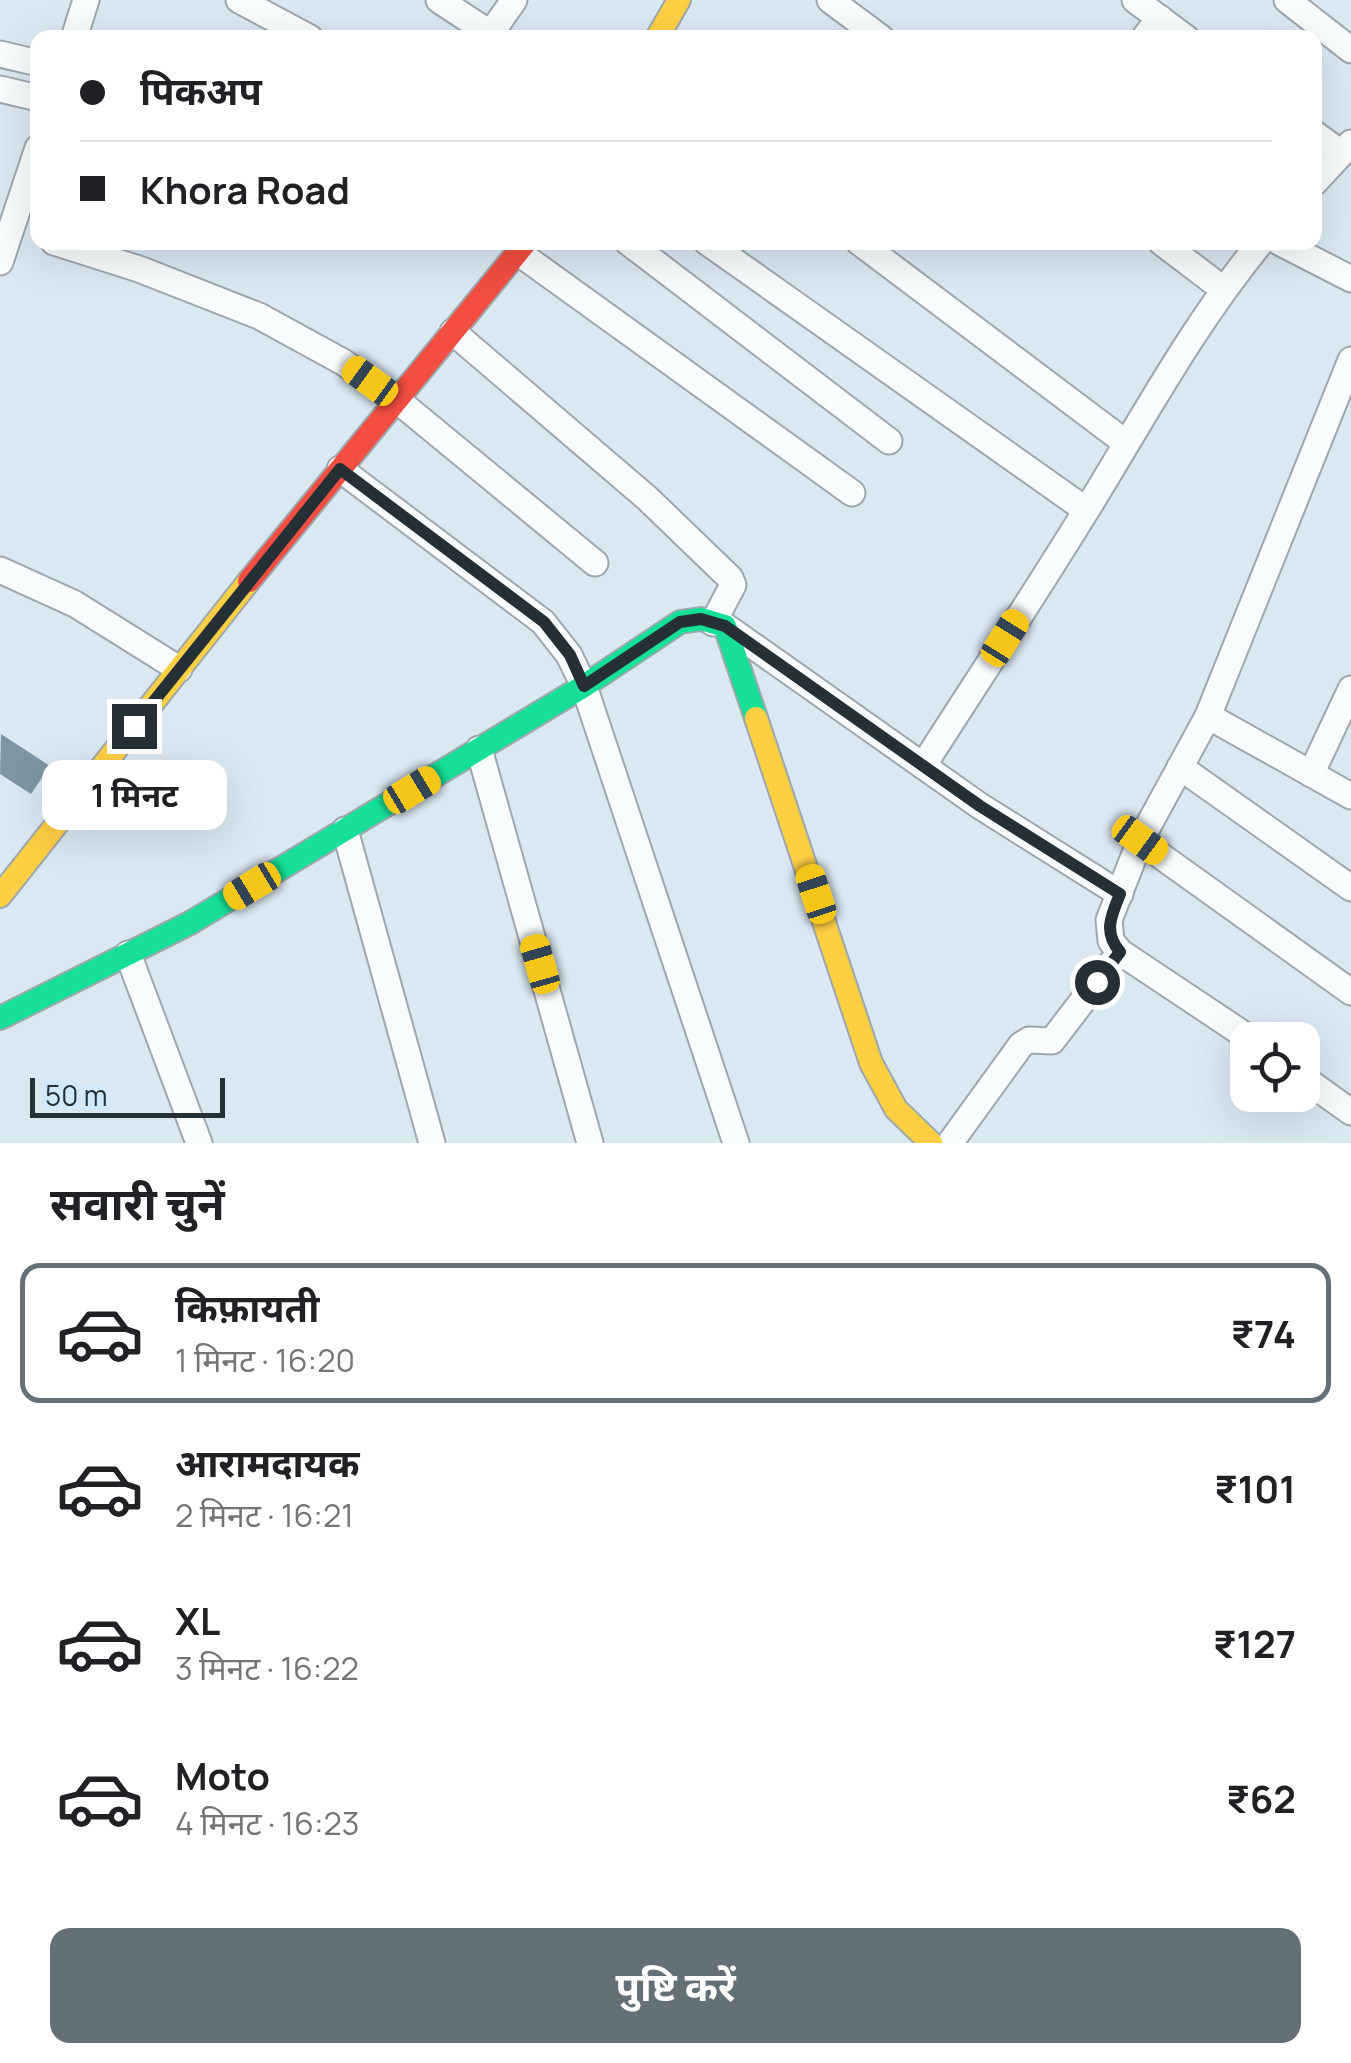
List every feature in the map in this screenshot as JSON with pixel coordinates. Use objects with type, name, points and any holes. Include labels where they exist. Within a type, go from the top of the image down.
[{"type":"street","points":[[77,30],[86,0]]},
{"type":"street","points":[[240,0],[295,30]]},
{"type":"street","points":[[439,0],[485,30]]},
{"type":"street","points":[[497,30],[514,0]]},
{"type":"street","points":[[662,30],[679,0]]},
{"type":"street","points":[[830,0],[870,30]]},
{"type":"street","points":[[1136,0],[1152,28]]},
{"type":"street","points":[[1286,0],[1351,50]]},
{"type":"street","points":[[0,54],[30,61]]},
{"type":"street","points":[[0,89],[30,96]]},
{"type":"street","points":[[1322,137],[1346,148],[1322,174]]},
{"type":"street","points":[[0,262],[5,228],[30,167]]},
{"type":"street","points":[[5,228],[30,236]]},
{"type":"street","points":[[79,250],[259,316],[343,362],[396,400],[595,563]]},
{"type":"street","points":[[0,896],[340,469],[521,250]]},
{"type":"street","points":[[526,250],[852,493]]},
{"type":"street","points":[[638,250],[889,441]]},
{"type":"street","points":[[718,250],[1086,510]]},
{"type":"street","points":[[870,250],[1126,443]]},
{"type":"street","points":[[1172,250],[1223,289]]},
{"type":"street","points":[[924,766],[1086,510],[1172,364],[1223,289],[1255,250]]},
{"type":"street","points":[[1295,250],[1351,279]]},
{"type":"street","points":[[453,332],[647,498],[730,578],[732,585],[719,625],[871,1063],[896,1108],[931,1142],[1021,1044],[1029,1040],[1052,1041],[1120,952]]},
{"type":"street","points":[[1230,1025],[1120,952],[1111,941],[1109,930],[1140,840],[1208,716],[1351,360]]},
{"type":"street","points":[[340,469],[544,622],[570,655],[584,686],[736,1143]]},
{"type":"street","points":[[0,570],[75,604],[179,669]]},
{"type":"street","points":[[0,1018],[190,924],[584,686],[680,622],[701,619],[719,625],[1048,852],[1120,894]]},
{"type":"street","points":[[1311,774],[1351,689]]},
{"type":"street","points":[[1208,716],[1351,796]]},
{"type":"street","points":[[479,749],[590,1143]]},
{"type":"street","points":[[1180,768],[1351,888]]},
{"type":"street","points":[[345,830],[432,1143]]},
{"type":"street","points":[[1140,840],[1351,992]]},
{"type":"street","points":[[128,954],[199,1143]]},
{"type":"street","points":[[1320,1090],[1351,1112]]},
{"type":"building","points":[[1,734],[50,766],[31,794],[0,774]]},
{"type":"traffic: fast","points":[[0,1018],[190,923],[584,686],[680,622],[701,619],[725,626],[756,718]]},
{"type":"traffic: slow","points":[[662,30],[679,0]]},
{"type":"traffic: slow","points":[[0,896],[249,581]]},
{"type":"traffic: slow","points":[[756,718],[871,1063],[896,1109],[931,1143]]},
{"type":"traffic: jam","points":[[249,581],[519,250]]},
{"type":"route","points":[[134,726],[340,469],[544,622],[570,655],[584,686],[680,622],[701,619],[725,626],[765,652],[980,806],[1120,894],[1109,930],[1111,941],[1120,952],[1097,982]]}]
